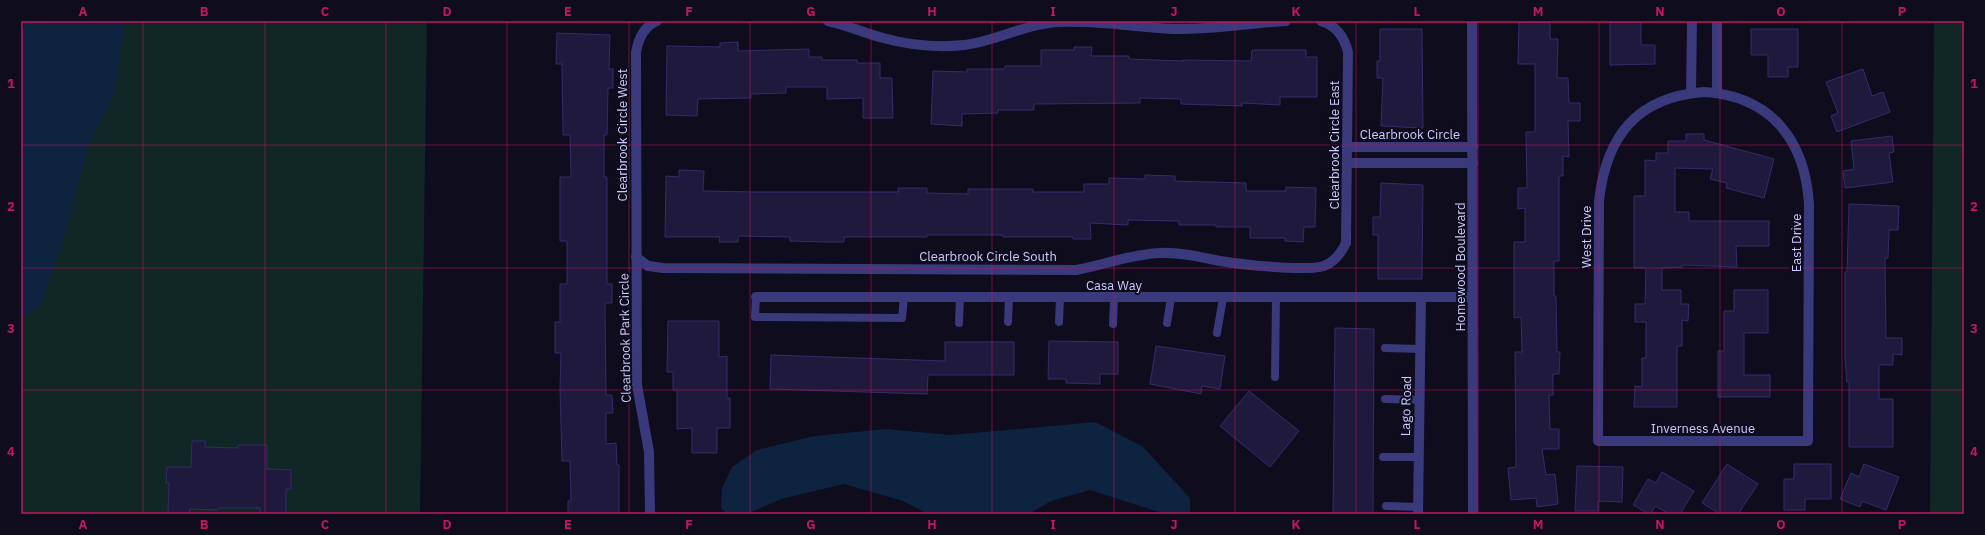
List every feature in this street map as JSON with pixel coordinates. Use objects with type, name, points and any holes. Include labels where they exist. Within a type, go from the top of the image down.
[{"type":"street","name":"Clearbrook Circle West","points":[[636,257],[636,53],[638,41],[643,32],[657,21]]},
{"type":"street","points":[[828,21],[845,25],[882,38],[909,44],[936,46],[983,42],[1033,26],[1058,22],[1082,21],[1173,29],[1218,28],[1286,21]]},
{"type":"street","name":"Clearbrook Circle East","points":[[1321,21],[1328,23],[1339,32],[1346,41],[1348,52],[1346,243],[1337,257]]},
{"type":"street","name":"Homewood Boulevard","points":[[1472,21],[1473,514]]},
{"type":"street","points":[[1691,93],[1692,21]]},
{"type":"street","points":[[1717,21],[1717,93]]},
{"type":"street","name":"West Drive","points":[[1598,441],[1599,201],[1602,174],[1615,142],[1634,120],[1656,104],[1679,95],[1704,92]]},
{"type":"street","name":"East Drive","points":[[1704,92],[1717,93],[1747,102],[1776,121],[1791,140],[1804,166],[1809,204],[1808,441]]},
{"type":"street","name":"Clearbrook Circle","points":[[1348,147],[1473,147]]},
{"type":"street","points":[[1348,163],[1473,163]]},
{"type":"street","name":"Clearbrook Circle South","points":[[636,257],[648,266],[663,268],[1076,270],[1100,266],[1136,256],[1159,253],[1195,255],[1250,265],[1276,267],[1323,266],[1337,257]]},
{"type":"street","name":"Clearbrook Park Circle","points":[[636,257],[637,385],[649,452],[650,514]]},
{"type":"street","name":"Casa Way","points":[[756,297],[1472,297]]},
{"type":"street","name":"Lago Road","points":[[1418,511],[1421,298]]},
{"type":"street","name":"Inverness Avenue","points":[[1598,441],[1808,441]]},
{"type":"lane","points":[[756,297],[755,317],[902,318],[904,297]]},
{"type":"lane","points":[[959,323],[960,297]]},
{"type":"lane","points":[[1008,322],[1009,297]]},
{"type":"lane","points":[[1060,298],[1060,322]]},
{"type":"lane","points":[[1113,324],[1114,298]]},
{"type":"lane","points":[[1167,323],[1171,298]]},
{"type":"lane","points":[[1217,333],[1222,298]]},
{"type":"lane","points":[[1275,377],[1276,298]]},
{"type":"lane","points":[[1385,348],[1420,349]]},
{"type":"lane","points":[[1385,399],[1420,400]]},
{"type":"lane","points":[[1383,457],[1419,457]]},
{"type":"lane","points":[[1386,506],[1418,511]]},
{"type":"green space","points":[[25,21],[427,21],[420,514],[21,514],[21,43]]},
{"type":"green space","points":[[1934,21],[1964,21],[1964,514],[1930,514]]},
{"type":"water","points":[[25,21],[125,21],[114,96],[89,143],[60,251],[41,304],[21,320],[21,43]]},
{"type":"water","points":[[1095,422],[1142,446],[1190,498],[1190,514],[1165,514],[1090,490],[1051,501],[1029,514],[928,514],[903,501],[844,484],[781,499],[747,514],[727,514],[721,508],[722,488],[732,467],[757,450],[814,436],[886,429],[951,435]]},
{"type":"building","points":[[1519,22],[1550,23],[1550,39],[1558,39],[1557,78],[1568,78],[1569,103],[1580,103],[1580,121],[1568,121],[1569,157],[1563,156],[1563,176],[1559,176],[1559,261],[1554,261],[1554,296],[1556,296],[1557,352],[1560,352],[1559,374],[1553,374],[1553,395],[1549,395],[1550,429],[1559,429],[1559,449],[1542,449],[1546,475],[1555,474],[1558,504],[1537,507],[1536,498],[1511,500],[1508,468],[1516,467],[1515,352],[1522,352],[1521,317],[1514,318],[1514,242],[1525,242],[1525,208],[1518,209],[1518,188],[1527,188],[1526,132],[1535,132],[1535,64],[1518,64]]},
{"type":"building","points":[[1610,22],[1641,22],[1641,45],[1655,45],[1655,64],[1610,65]]},
{"type":"building","points":[[1380,29],[1422,29],[1423,128],[1381,126],[1383,78],[1377,78],[1377,61],[1380,61]]},
{"type":"building","points":[[1751,29],[1798,29],[1798,67],[1788,67],[1788,77],[1768,77],[1768,55],[1751,55]]},
{"type":"building","points":[[557,33],[610,35],[609,69],[613,69],[613,88],[608,88],[607,135],[604,135],[604,177],[607,177],[607,284],[612,284],[612,303],[605,303],[606,395],[612,395],[613,413],[606,413],[606,444],[616,443],[617,465],[619,465],[619,514],[568,514],[568,501],[571,501],[570,461],[562,461],[560,389],[561,353],[555,353],[555,322],[560,322],[560,284],[567,284],[567,241],[560,241],[560,177],[571,177],[570,135],[563,135],[562,64],[556,64]]},
{"type":"building","points":[[738,42],[738,51],[809,49],[809,57],[822,57],[822,60],[857,60],[857,63],[880,63],[880,78],[892,78],[893,118],[863,118],[863,98],[827,99],[827,87],[786,87],[786,93],[751,94],[751,98],[698,99],[697,116],[666,115],[667,46],[720,47],[720,43]]},
{"type":"building","points":[[1074,47],[1092,47],[1091,56],[1129,56],[1129,59],[1183,61],[1251,61],[1252,50],[1306,50],[1306,57],[1317,57],[1317,97],[1280,97],[1280,105],[1242,103],[1242,106],[1181,104],[1181,99],[1140,98],[1140,103],[1034,104],[1034,110],[998,110],[998,113],[962,114],[962,126],[931,124],[933,71],[967,72],[967,69],[1005,69],[1005,66],[1041,66],[1041,50],[1074,50]]},
{"type":"building","points":[[1863,69],[1872,96],[1883,92],[1890,112],[1837,132],[1831,116],[1838,113],[1826,82]]},
{"type":"building","points":[[1686,134],[1704,134],[1704,140],[1774,159],[1764,198],[1726,188],[1727,183],[1710,179],[1713,169],[1675,168],[1675,212],[1689,212],[1689,221],[1769,221],[1769,246],[1736,246],[1737,267],[1682,265],[1682,267],[1662,268],[1662,290],[1681,290],[1681,304],[1689,304],[1688,321],[1682,320],[1682,346],[1677,346],[1677,407],[1634,407],[1635,386],[1642,387],[1642,358],[1646,358],[1646,322],[1635,322],[1635,304],[1645,304],[1646,268],[1634,268],[1634,196],[1645,196],[1645,160],[1656,161],[1656,153],[1668,153],[1668,141],[1686,141]]},
{"type":"building","points":[[1892,136],[1894,152],[1889,153],[1893,182],[1845,188],[1843,171],[1854,169],[1851,141]]},
{"type":"building","points":[[679,170],[704,171],[703,191],[898,192],[898,188],[927,188],[927,193],[968,194],[968,189],[1033,189],[1033,192],[1084,192],[1084,184],[1109,184],[1109,178],[1145,179],[1145,175],[1175,176],[1175,181],[1246,183],[1246,191],[1286,191],[1286,187],[1316,188],[1315,227],[1304,227],[1303,242],[1285,241],[1285,238],[1250,238],[1250,227],[1179,225],[1179,221],[1128,220],[1128,225],[1090,223],[1091,239],[1073,239],[1073,237],[1003,237],[1003,235],[927,235],[927,237],[844,237],[844,242],[826,242],[790,241],[790,237],[738,236],[738,242],[719,242],[720,237],[665,237],[666,176],[679,177]]},
{"type":"building","points":[[1381,183],[1423,185],[1422,279],[1378,279],[1378,235],[1373,235],[1373,217],[1380,217]]},
{"type":"building","points":[[1849,204],[1899,206],[1898,230],[1889,230],[1888,258],[1885,258],[1886,338],[1902,338],[1902,355],[1893,354],[1893,365],[1879,365],[1879,399],[1893,399],[1893,447],[1849,447],[1849,382],[1847,382],[1845,359],[1845,272],[1847,272]]},
{"type":"building","points":[[1734,290],[1768,290],[1768,333],[1744,333],[1744,375],[1770,375],[1770,397],[1718,397],[1718,351],[1724,351],[1724,311],[1734,311]]},
{"type":"building","points":[[668,321],[719,321],[719,357],[727,356],[727,398],[730,398],[730,428],[717,428],[717,453],[692,453],[692,428],[677,429],[677,390],[673,390],[673,372],[667,372]]},
{"type":"building","points":[[1335,328],[1374,329],[1373,514],[1333,514]]},
{"type":"building","points":[[1049,341],[1118,342],[1118,374],[1100,374],[1100,384],[1066,383],[1066,379],[1048,379]]},
{"type":"building","points":[[945,342],[1014,342],[1014,375],[928,375],[927,394],[770,389],[771,355],[945,361]]},
{"type":"building","points":[[1156,346],[1225,356],[1220,389],[1202,386],[1201,394],[1150,384]]},
{"type":"building","points":[[1249,391],[1299,431],[1270,467],[1220,426]]},
{"type":"building","points":[[192,441],[205,441],[205,447],[238,448],[238,445],[267,445],[267,469],[291,470],[291,489],[286,489],[286,514],[260,513],[260,508],[218,508],[218,510],[190,509],[189,514],[168,514],[169,483],[166,483],[167,467],[191,467]]},
{"type":"building","points":[[1727,464],[1758,484],[1738,514],[1720,514],[1702,503]]},
{"type":"building","points":[[1794,464],[1831,464],[1831,499],[1805,499],[1805,510],[1784,510],[1784,479],[1794,479]]},
{"type":"building","points":[[1864,464],[1899,477],[1886,510],[1862,501],[1860,507],[1840,499],[1851,473],[1859,477]]},
{"type":"building","points":[[1577,466],[1623,467],[1622,502],[1598,501],[1598,511],[1575,511]]},
{"type":"building","points":[[1662,472],[1694,491],[1680,514],[1669,514],[1655,506],[1651,514],[1649,514],[1633,505],[1648,479],[1656,483]]}]
